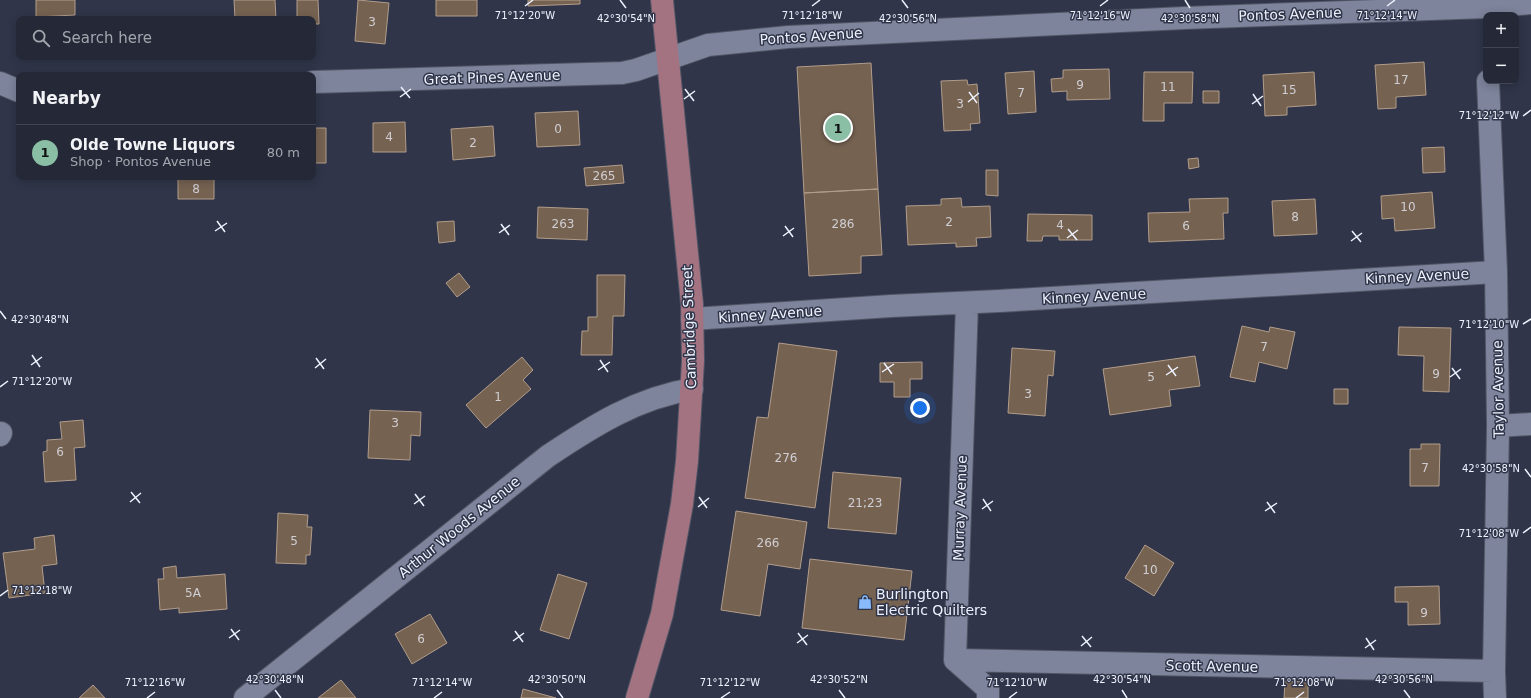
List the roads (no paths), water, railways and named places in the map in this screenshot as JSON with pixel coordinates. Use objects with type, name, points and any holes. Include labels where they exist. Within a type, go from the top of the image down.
[{"type":"main road","name":"Cambridge Street","points":[[637,698],[662,614],[670,577],[686,476],[692,389],[692,320],[687,254],[662,0]]},
{"type":"street","name":"Pontos Avenue","points":[[1486,12],[1531,3]]},
{"type":"street","name":"Pontos Avenue","points":[[668,58],[708,45],[796,36],[1184,18],[1483,12]]},
{"type":"street","name":"Great Pines Avenue","points":[[316,82],[615,73],[636,70],[668,58]]},
{"type":"street","points":[[0,83],[16,90]]},
{"type":"street","name":"Taylor Avenue","points":[[1488,84],[1496,272],[1498,426],[1494,671],[1495,698]]},
{"type":"street","name":"Kinney Avenue","points":[[692,320],[891,306],[1496,272]]},
{"type":"street","name":"Murray Avenue","points":[[955,660],[967,302]]},
{"type":"street","name":"Arthur Woods Avenue","points":[[245,698],[548,456],[616,413],[649,399],[692,389]]},
{"type":"street","points":[[1498,426],[1531,424]]},
{"type":"street","points":[[955,660],[988,690],[988,698]]},
{"type":"street","name":"Scott Avenue","points":[[955,660],[1494,671]]},
{"type":"place","name":"Olde Towne Liquors","points":[[838,128]]},
{"type":"place","name":"Burlington Electric Quilters","points":[[865,602]]}]
